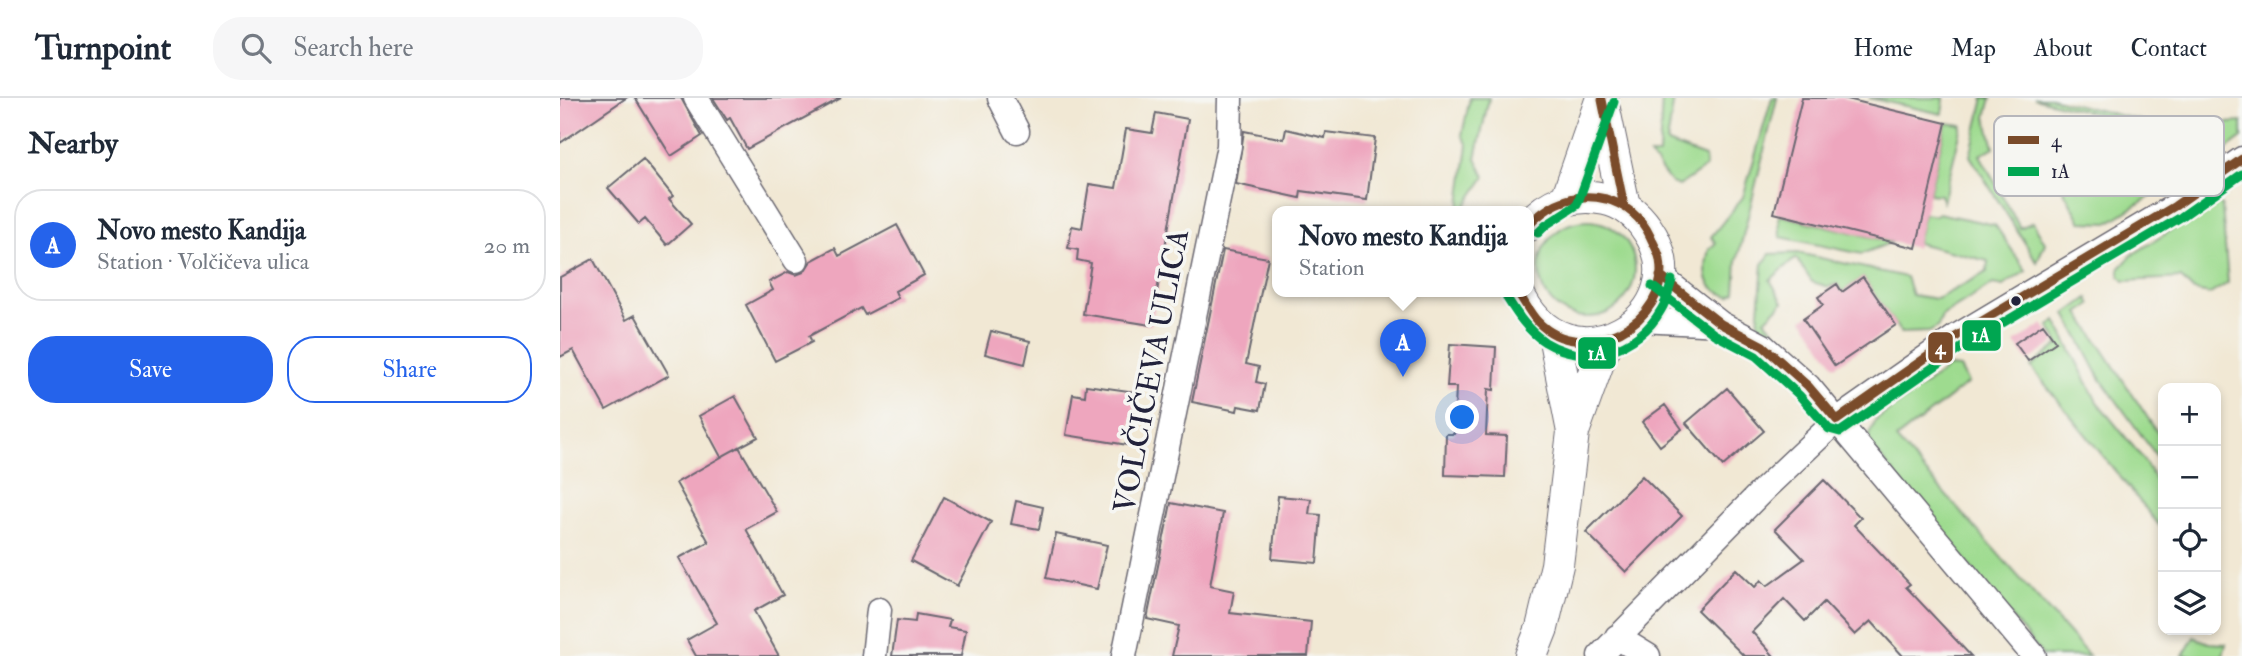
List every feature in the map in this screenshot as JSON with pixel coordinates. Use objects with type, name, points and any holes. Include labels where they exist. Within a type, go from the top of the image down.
[{"type":"street","points":[[696,98],[796,260]]},
{"type":"street","points":[[1000,98],[1017,131]]},
{"type":"street","name":"VOLČIČEVA ULICA","points":[[1124,656],[1228,146],[1230,98]]},
{"type":"street","points":[[1567,199],[1602,99]]},
{"type":"street","points":[[1602,99],[1624,206]]},
{"type":"street","points":[[2224,172],[2242,159]]},
{"type":"street","points":[[1600,656],[1837,420],[1957,336],[2189,196]]},
{"type":"street","points":[[1520,297],[1525,309],[1538,324],[1554,335],[1581,343],[1609,340],[1640,320],[1654,300],[1660,276],[1659,256],[1653,237],[1642,220],[1624,206],[1590,197],[1567,199],[1552,205],[1534,221]]},
{"type":"street","points":[[1660,276],[1721,324],[1763,346],[1808,386],[2034,656]]},
{"type":"street","points":[[1640,320],[1721,324]]},
{"type":"street","points":[[1554,335],[1573,432]]},
{"type":"street","points":[[1531,656],[1542,628],[1558,565],[1573,432],[1601,354],[1609,340]]},
{"type":"street","points":[[874,656],[879,610]]},
{"type":"street","points":[[1617,637],[1648,656]]},
{"type":"green space","points":[[1470,98],[1489,98],[1476,158],[1485,177],[1465,206],[1460,206],[1468,145],[1462,135]]},
{"type":"green space","points":[[1662,98],[1674,98],[1667,143],[1705,157],[1706,167],[1679,186],[1671,183],[1650,155],[1659,155]]},
{"type":"green space","points":[[1772,98],[1777,98],[1737,261],[1735,292],[1730,296],[1715,290],[1706,273],[1709,249],[1716,243],[1711,237],[1743,197]]},
{"type":"green space","points":[[1869,98],[1944,98],[1942,114]]},
{"type":"green space","points":[[1984,98],[1991,98],[1986,117],[1994,147],[1980,155],[1994,181],[1994,194],[1970,156]]},
{"type":"green space","points":[[2034,98],[2051,98],[2123,116],[2106,116]]},
{"type":"green space","points":[[2242,122],[2242,138],[2224,151],[2227,123]]},
{"type":"green space","points":[[1946,123],[1962,125],[1943,202],[1940,195],[1929,194]]},
{"type":"green space","points":[[1995,196],[2002,196],[2020,228],[2033,222],[2045,243],[2037,262]]},
{"type":"green space","points":[[2067,196],[2151,196],[2108,223],[2081,222]]},
{"type":"green space","points":[[2216,202],[2222,206],[2228,283],[2210,294],[2194,291],[2181,278],[2124,281],[2120,276],[2120,268],[2132,255]]},
{"type":"green space","points":[[1938,213],[1995,225],[2026,271],[2003,286],[1993,284],[1942,316],[1938,327],[1929,332],[1901,333],[1863,278],[1842,292],[1837,284],[1829,287],[1812,282],[1796,258],[1770,280],[1783,302],[1765,320],[1777,333],[1758,324],[1763,264],[1770,254],[1798,253],[1906,277],[1912,295],[1937,299],[1987,272],[1988,261],[1917,243],[1924,214],[1936,216]]},
{"type":"green space","points":[[1779,215],[1892,242],[1862,254],[1780,237]]},
{"type":"green space","points":[[1587,221],[1605,224],[1621,235],[1632,251],[1635,269],[1632,287],[1621,303],[1605,314],[1587,317],[1569,314],[1553,303],[1542,287],[1539,269],[1542,251],[1553,235],[1569,224]]},
{"type":"green space","points":[[2088,298],[2091,305],[2079,313],[2158,433],[2158,458],[2100,378],[2066,314]]},
{"type":"green space","points":[[2056,321],[2097,402],[2141,456],[2158,484],[2158,524],[2031,367],[2059,344],[2049,326]]},
{"type":"green space","points":[[1949,367],[1960,368],[1968,383],[1896,439],[2089,656],[2043,656],[1873,448],[1868,437],[1876,420]]},
{"type":"green space","points":[[2194,637],[2209,643],[2226,644],[2223,656],[2183,656]]},
{"type":"building","points":[[560,98],[626,98],[560,143]]},
{"type":"building","points":[[635,98],[681,98],[702,136],[671,156]]},
{"type":"building","points":[[713,98],[841,98],[747,149],[730,118],[727,120]]},
{"type":"building","points":[[1802,98],[1843,98],[1946,123],[1916,248],[1774,213]]},
{"type":"building","points":[[1156,113],[1188,119],[1151,325],[1083,314],[1091,263],[1077,260],[1078,250],[1068,248],[1072,226],[1082,228],[1089,184],[1116,188],[1126,129],[1152,133]]},
{"type":"building","points":[[1286,129],[1325,138],[1326,132],[1375,138],[1367,200],[1301,191],[1300,198],[1236,184],[1244,131],[1284,139]]},
{"type":"building","points":[[643,159],[673,196],[669,199],[691,224],[667,245],[645,219],[639,224],[608,188]]},
{"type":"building","points":[[897,225],[924,275],[895,291],[898,298],[865,315],[861,308],[809,336],[812,342],[775,361],[746,305],[773,290],[769,282],[788,272],[796,275],[804,272],[811,261],[835,248],[839,256]]},
{"type":"building","points":[[1223,250],[1268,258],[1246,364],[1259,367],[1256,382],[1265,384],[1260,410],[1238,406],[1237,411],[1192,402]]},
{"type":"building","points":[[593,259],[626,320],[635,315],[669,375],[606,410],[573,350],[560,357],[560,277]]},
{"type":"building","points":[[1863,277],[1896,325],[1835,366],[1803,319],[1823,305],[1818,297],[1837,284],[1842,292]]},
{"type":"building","points":[[2043,324],[2056,342],[2028,361],[2015,343]]},
{"type":"building","points":[[991,331],[1030,341],[1025,364],[985,354]]},
{"type":"building","points":[[1450,344],[1496,347],[1494,390],[1488,389],[1486,435],[1507,436],[1505,477],[1445,475],[1446,434],[1454,434],[1456,387],[1447,387]]},
{"type":"building","points":[[1086,385],[1136,392],[1128,445],[1066,435],[1073,394],[1085,396]]},
{"type":"building","points":[[1727,388],[1764,431],[1723,466],[1686,423]]},
{"type":"building","points":[[735,396],[758,437],[721,457],[699,416]]},
{"type":"building","points":[[1665,405],[1682,429],[1660,446],[1642,422]]},
{"type":"building","points":[[739,447],[777,512],[746,529],[783,595],[754,611],[779,656],[696,656],[687,640],[717,623],[679,558],[709,542],[676,483]]},
{"type":"building","points":[[1642,476],[1682,516],[1626,572],[1586,532]]},
{"type":"building","points":[[1824,480],[1861,518],[1854,525],[1910,584],[1906,587],[1971,656],[1903,656],[1871,621],[1855,635],[1824,602],[1805,621],[1784,599],[1752,632],[1774,656],[1744,656],[1697,610],[1736,569],[1755,587],[1761,580],[1767,586],[1804,559],[1775,529]]},
{"type":"building","points":[[1278,496],[1311,499],[1309,514],[1321,515],[1317,563],[1272,559]]},
{"type":"building","points":[[944,497],[991,522],[957,586],[911,561]]},
{"type":"building","points":[[1016,501],[1043,507],[1039,529],[1011,524]]},
{"type":"building","points":[[1171,503],[1223,513],[1210,586],[1234,591],[1230,613],[1311,622],[1308,656],[1172,656],[1179,626],[1147,619]]},
{"type":"building","points":[[1056,534],[1107,545],[1097,589],[1046,578]]},
{"type":"building","points":[[916,614],[950,620],[948,627],[966,630],[961,656],[892,656],[897,620],[915,622]]},
{"type":"transit line","name":"4","points":[[1602,100],[1624,206]]},
{"type":"transit line","name":"1A","points":[[1538,233],[1577,205],[1614,102]]},
{"type":"transit line","name":"4","points":[[2224,172],[2242,159]]},
{"type":"transit line","name":"1A","points":[[2224,187],[2242,174]]},
{"type":"transit line","name":"4","points":[[1660,276],[1721,324],[1763,346],[1808,386],[1837,420],[1957,336],[2189,196]]},
{"type":"transit line","name":"1A","points":[[1652,286],[1714,334],[1756,356],[1799,395],[1829,429],[1840,432],[1964,346],[2181,217],[2211,196]]},
{"type":"transit line","name":"4","points":[[1521,297],[1538,322],[1557,335],[1578,341],[1599,339],[1620,332],[1638,319],[1652,303],[1660,283],[1660,260],[1647,229],[1620,204],[1595,197],[1574,198],[1555,205],[1534,220]]},
{"type":"transit line","name":"1A","points":[[1507,298],[1528,327],[1545,342],[1577,353],[1594,354],[1610,351],[1639,336],[1663,307],[1672,280]]},
{"type":"place","name":"Novo mesto Kandija","points":[[1403,377]]}]
